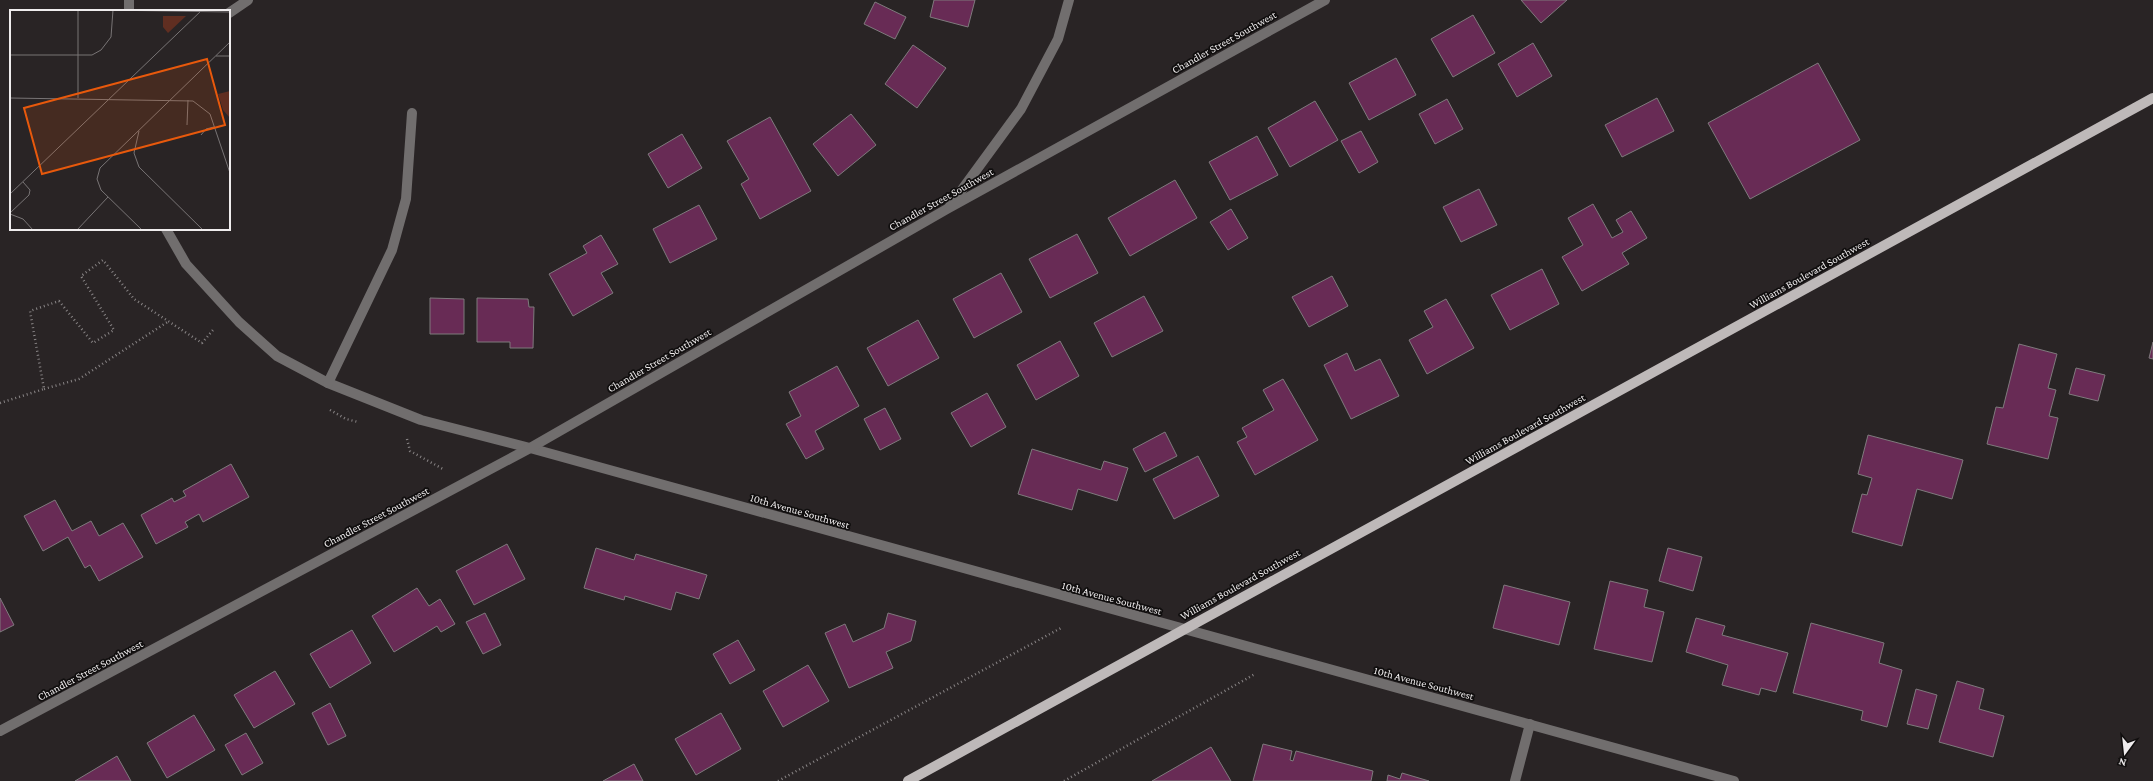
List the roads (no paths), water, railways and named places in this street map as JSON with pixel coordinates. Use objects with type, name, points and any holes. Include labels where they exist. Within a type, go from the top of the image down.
[{"type":"main road","name":"Williams Boulevard Southwest","points":[[908,781],[2153,98]]},
{"type":"street","points":[[230,12],[248,0]]},
{"type":"street","points":[[948,209],[1021,109],[1058,38],[1069,0]]},
{"type":"street","name":"Chandler Street Southwest","points":[[0,731],[530,448],[948,209],[1325,0]]},
{"type":"street","points":[[328,383],[392,250],[406,199],[412,113]]},
{"type":"street","name":"10th Avenue Southwest","points":[[167,230],[186,264],[238,322],[277,356],[328,383],[421,420],[530,448],[1183,630],[1734,781]]},
{"type":"street","points":[[1515,781],[1530,724]]}]
